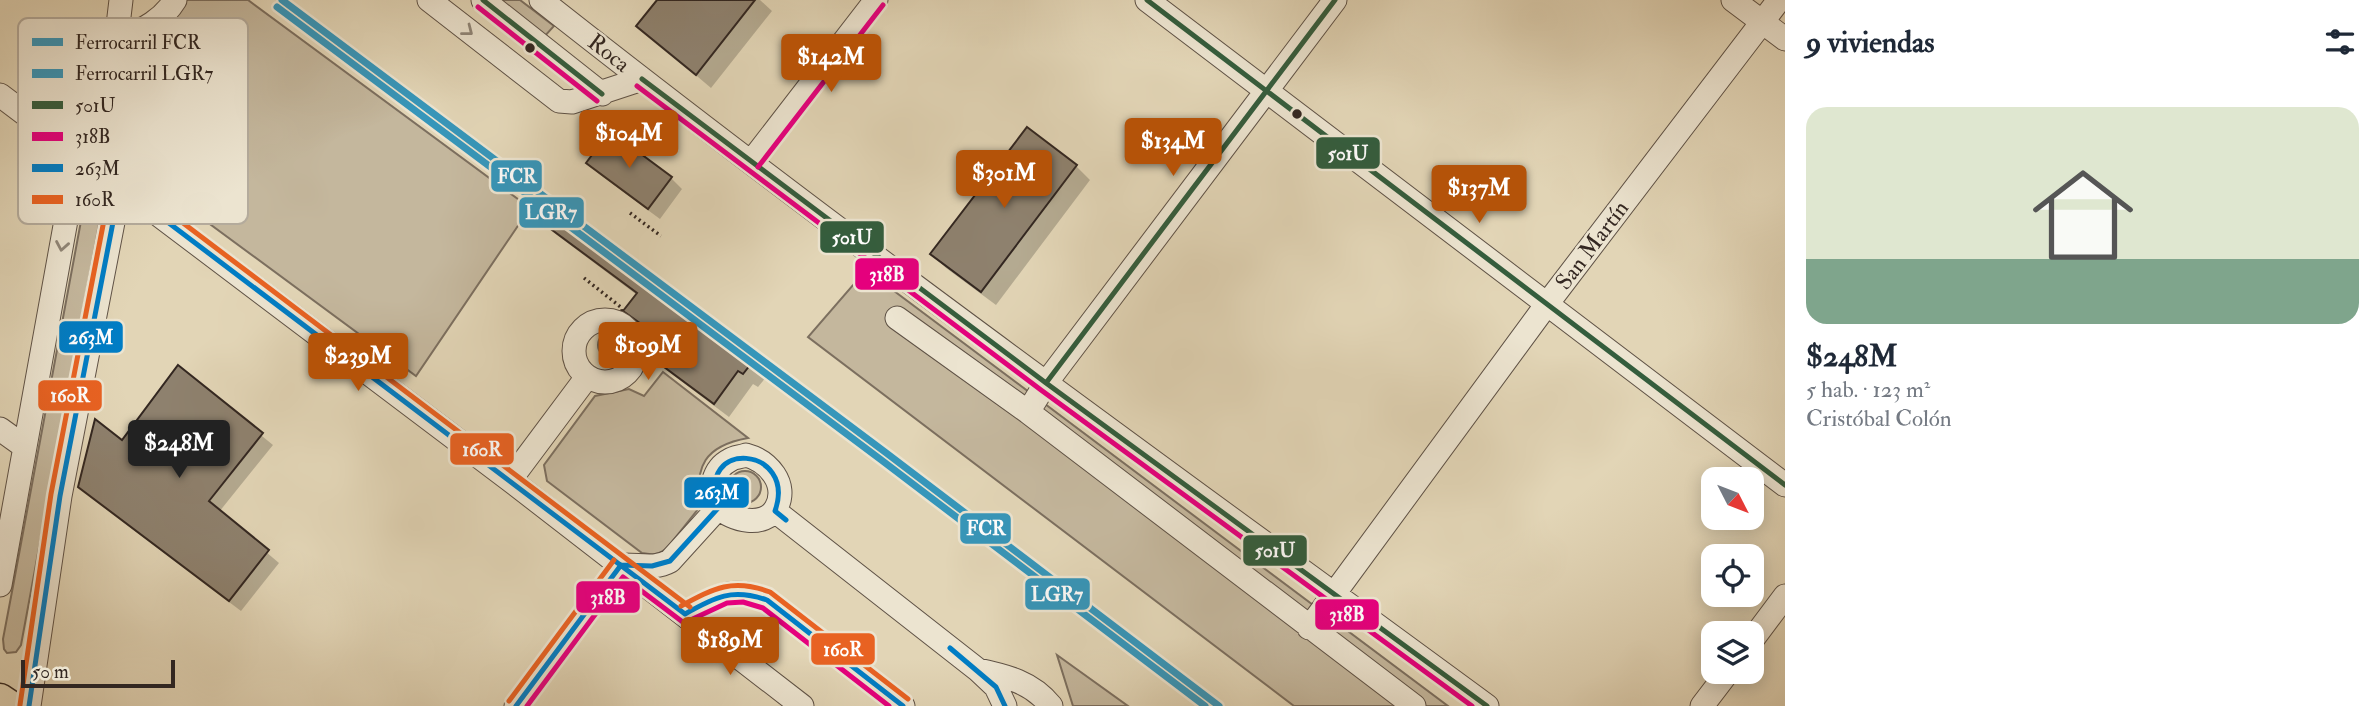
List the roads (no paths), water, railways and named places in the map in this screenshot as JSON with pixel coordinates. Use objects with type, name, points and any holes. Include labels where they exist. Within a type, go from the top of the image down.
[{"type":"main road","points":[[0,698],[12,706]]},
{"type":"street","points":[[119,18],[121,0]]},
{"type":"street","points":[[161,18],[175,0]]},
{"type":"street","points":[[429,0],[559,101],[572,102],[642,79]]},
{"type":"street","points":[[483,0],[602,94]]},
{"type":"street","name":"Roca","points":[[541,0],[751,162],[1046,383],[1487,706]]},
{"type":"street","points":[[751,162],[876,0]]},
{"type":"street","points":[[1147,0],[1785,485]]},
{"type":"street","points":[[1028,412],[1046,383],[1335,0]]},
{"type":"street","points":[[1733,0],[1785,39]]},
{"type":"street","name":"San Martín","points":[[1309,628],[1547,304],[1779,0]]},
{"type":"street","points":[[0,95],[18,109]]},
{"type":"street","points":[[0,585],[25,447],[72,224]]},
{"type":"street","points":[[29,706],[60,496],[113,224]]},
{"type":"street","points":[[170,224],[510,480],[802,706]]},
{"type":"street","points":[[897,318],[1028,412],[1414,706]]},
{"type":"street","points":[[605,320],[624,326],[636,343],[634,365],[618,380],[597,382],[587,377],[580,370],[574,352],[580,333],[586,326],[605,320]]},
{"type":"street","points":[[510,480],[587,377]]},
{"type":"street","points":[[0,429],[25,447]]},
{"type":"street","points":[[746,455],[759,459],[778,481],[780,498],[775,511],[767,518],[750,521],[729,514],[719,507],[713,497],[712,484],[718,470],[730,459],[746,455]]},
{"type":"street","points":[[621,565],[650,567],[661,566],[670,561],[719,507]]},
{"type":"street","points":[[775,511],[978,670],[996,687],[1006,706]]},
{"type":"street","points":[[516,706],[621,565]]},
{"type":"street","points":[[685,614],[717,597],[733,592],[752,593],[767,600],[902,706]]},
{"type":"street","points":[[1764,624],[1785,596]]},
{"type":"street","points":[[978,670],[1015,678],[1051,706]]},
{"type":"street","points":[[1703,706],[1719,684]]},
{"type":"rail line","name":"FCR","points":[[282,0],[1219,706]]},
{"type":"rail line","name":"LGR7","points":[[277,7],[1205,706]]}]
